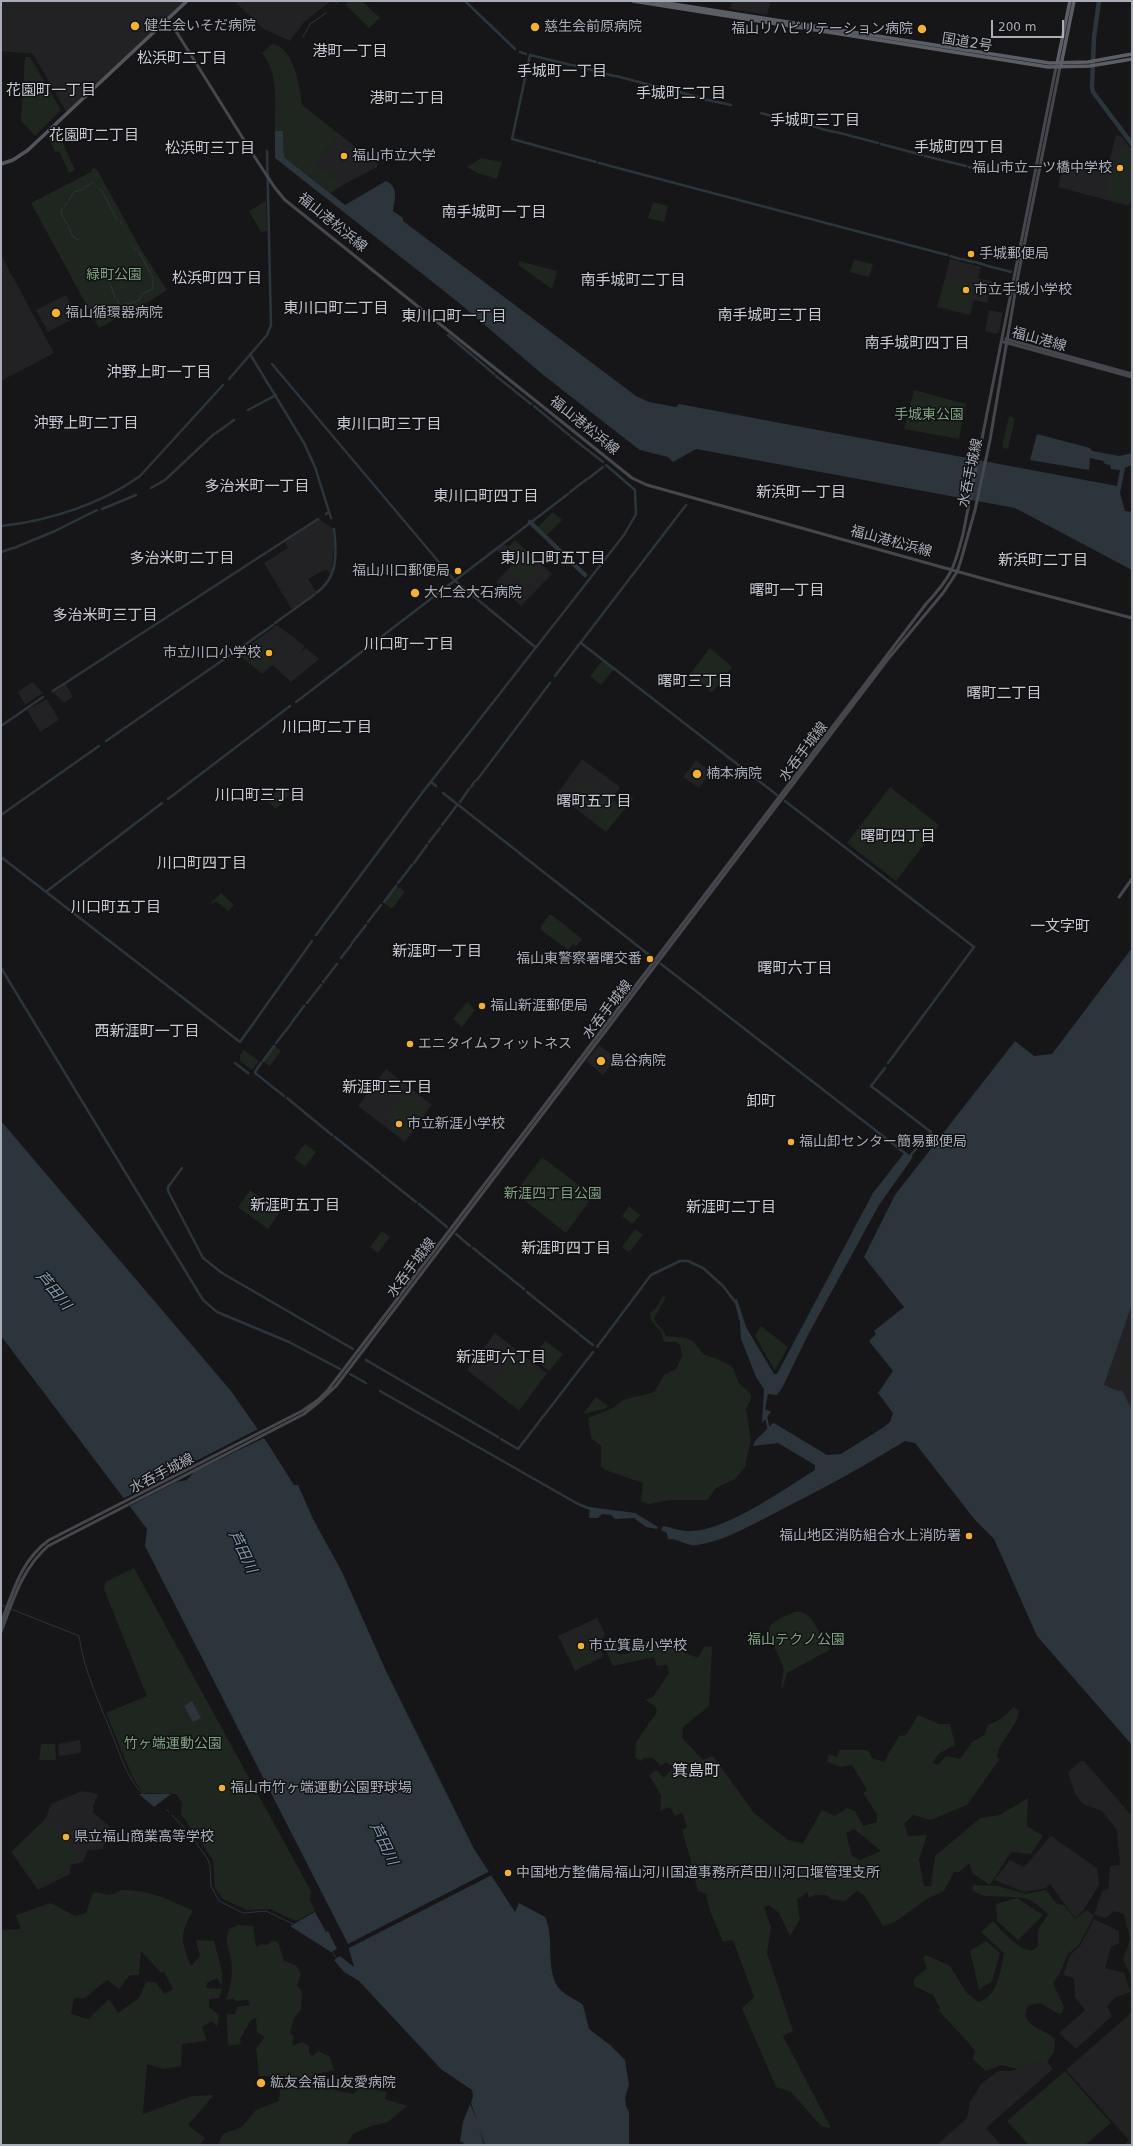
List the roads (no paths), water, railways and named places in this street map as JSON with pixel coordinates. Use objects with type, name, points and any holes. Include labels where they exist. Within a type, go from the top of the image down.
[{"type":"highway","name":"国道2号","points":[[634,1],[1059,65],[1090,64],[1132,59]]},
{"type":"highway","name":"国道2号","points":[[654,1],[1059,65]]},
{"type":"highway","points":[[1059,65],[1070,1]]},
{"type":"highway","points":[[1059,65],[1074,1]]},
{"type":"highway","name":"国道2号","points":[[1096,63],[1132,54]]},
{"type":"main road","points":[[1,164],[12,160],[28,150],[188,1]]},
{"type":"main road","name":"福山港松浜線","points":[[169,20],[264,172],[285,200],[632,478],[647,485],[955,571],[1132,618]]},
{"type":"main road","name":"福山港線","points":[[1006,341],[1059,65]]},
{"type":"main road","name":"福山港線","points":[[1059,65],[1001,341],[1006,341],[1132,376]]},
{"type":"main road","name":"水呑手城線","points":[[955,571],[1001,341]]},
{"type":"main road","name":"水呑手城線","points":[[1,1632],[26,1563],[43,1544],[311,1409],[336,1386],[888,659],[943,593],[955,571],[968,533],[979,492],[990,440],[1006,341]]},
{"type":"main road","points":[[1119,897],[1132,879]]},
{"type":"main road","name":"水呑手城線","points":[[1,1623],[9,1608]]},
{"type":"water","points":[[275,131],[283,131],[284,157],[345,205],[386,181],[393,187],[395,194],[393,211],[403,218],[403,221],[636,396],[649,402],[676,407],[679,404],[1117,486],[1120,470],[1111,469],[1110,465],[1105,464],[1103,461],[1090,458],[1089,470],[1030,460],[1037,434],[1090,448],[1092,451],[1119,456],[1132,453],[1132,465],[1125,468],[1120,493],[1125,511],[1132,512],[1132,570],[1015,508],[696,449],[673,462],[668,457],[640,450],[542,374],[458,302],[275,158]]},
{"type":"water","points":[[1132,948],[1132,1305],[1104,1385],[1119,1391],[1122,1390],[1132,1410],[1132,1745],[1037,1636],[994,1539],[975,1520],[915,1443],[905,1441],[808,1496],[718,1540],[697,1545],[690,1545],[668,1539],[667,1533],[661,1530],[663,1526],[693,1531],[707,1529],[723,1523],[756,1507],[815,1470],[815,1465],[778,1443],[753,1446],[755,1441],[774,1423],[827,1455],[841,1454],[890,1422],[893,1413],[878,1393],[893,1371],[869,1341],[876,1334],[874,1331],[904,1307],[864,1257],[895,1195],[1015,1041],[1034,1056],[1052,1054]]},
{"type":"water","name":"芦田川","points":[[1,1121],[231,1391],[268,1444],[294,1485],[298,1485],[313,1519],[342,1572],[386,1671],[474,1849],[515,1912],[519,1903],[545,1917],[548,1925],[552,1971],[558,1987],[560,1990],[583,2005],[589,2029],[610,2045],[625,2060],[629,2085],[625,2098],[626,2106],[629,2112],[629,2145],[485,2145],[479,2127],[484,2145],[464,2145],[463,2142],[460,2142],[463,2122],[470,2104],[477,2120],[471,2103],[473,2096],[472,2090],[441,2069],[359,1981],[344,1972],[334,1960],[340,1956],[354,1967],[347,1942],[145,1546],[147,1529],[1,1336]]},
{"type":"water","points":[[905,1152],[913,1157],[879,1205],[809,1333],[782,1388],[777,1395],[768,1394],[765,1409],[771,1412],[762,1423],[764,1389],[756,1377],[741,1339],[740,1322],[734,1300],[737,1299],[746,1327],[774,1374],[777,1374],[873,1193]]},
{"type":"water","points":[[590,1507],[635,1513],[658,1527],[657,1529],[646,1527],[634,1518],[615,1519],[611,1515],[602,1514],[598,1518],[589,1518]]},
{"type":"water","points":[[192,1701],[201,1718],[193,1722],[184,1706]]},
{"type":"water","points":[[139,1794],[171,1794],[154,1807]]},
{"type":"water","points":[[315,1912],[326,1932],[328,1931],[337,1949],[331,1952],[290,1926]]},
{"type":"waterway","points":[[336,4],[339,1]]},
{"type":"waterway","points":[[465,1],[515,49]]},
{"type":"waterway","points":[[1099,1],[1094,37],[1093,92],[1132,144]]},
{"type":"waterway","points":[[303,37],[310,24],[326,13]]},
{"type":"waterway","points":[[520,52],[526,54]]},
{"type":"waterway","points":[[571,65],[530,55],[512,139],[596,162]]},
{"type":"waterway","points":[[573,65],[614,76]]},
{"type":"waterway","points":[[616,76],[658,87]]},
{"type":"waterway","points":[[660,87],[702,98]]},
{"type":"waterway","points":[[703,99],[731,105]]},
{"type":"waterway","points":[[761,113],[790,121]]},
{"type":"waterway","points":[[793,121],[820,128]]},
{"type":"waterway","points":[[822,129],[834,132]]},
{"type":"waterway","points":[[836,132],[878,143]]},
{"type":"waterway","points":[[881,144],[922,155]]},
{"type":"waterway","points":[[229,379],[267,335],[271,325],[267,151]]},
{"type":"waterway","points":[[925,156],[966,166]]},
{"type":"waterway","points":[[599,163],[947,255]]},
{"type":"waterway","points":[[969,167],[981,170]]},
{"type":"waterway","points":[[85,187],[92,183]]},
{"type":"waterway","points":[[69,200],[74,192],[84,189]]},
{"type":"waterway","points":[[99,189],[102,191],[117,220]]},
{"type":"waterway","points":[[64,207],[67,203]]},
{"type":"waterway","points":[[62,209],[61,213],[67,224]]},
{"type":"waterway","points":[[68,226],[73,237],[79,240]]},
{"type":"waterway","points":[[132,246],[137,250]]},
{"type":"waterway","points":[[139,252],[153,278]]},
{"type":"waterway","points":[[950,256],[960,259]]},
{"type":"waterway","points":[[962,259],[973,262]]},
{"type":"waterway","points":[[975,262],[995,268]]},
{"type":"waterway","points":[[97,266],[104,272],[105,275]]},
{"type":"waterway","points":[[996,268],[1011,272]]},
{"type":"waterway","points":[[106,277],[110,284]]},
{"type":"waterway","points":[[126,303],[128,304],[139,300],[142,294],[153,289],[153,280]]},
{"type":"waterway","points":[[111,286],[115,298]]},
{"type":"waterway","points":[[117,300],[119,304]]},
{"type":"waterway","points":[[448,335],[494,374]]},
{"type":"waterway","points":[[250,354],[304,443],[315,467],[331,518]]},
{"type":"waterway","points":[[272,364],[454,580],[535,647]]},
{"type":"waterway","points":[[496,376],[531,404]]},
{"type":"waterway","points":[[1,526],[19,524],[74,510],[92,503],[125,486],[140,476],[223,385]]},
{"type":"waterway","points":[[248,410],[276,395]]},
{"type":"waterway","points":[[534,406],[569,435]]},
{"type":"waterway","points":[[216,433],[234,420]]},
{"type":"waterway","points":[[151,488],[165,480],[214,434]]},
{"type":"waterway","points":[[571,437],[603,462]]},
{"type":"waterway","points":[[316,935],[422,793],[624,535],[636,514],[635,490],[606,465]]},
{"type":"waterway","points":[[589,478],[603,467]]},
{"type":"waterway","points":[[570,492],[587,479]]},
{"type":"waterway","points":[[296,702],[568,494]]},
{"type":"waterway","points":[[102,509],[136,495]]},
{"type":"waterway","points":[[555,676],[686,505]]},
{"type":"waterway","points":[[57,530],[97,510]]},
{"type":"waterway","points":[[53,691],[318,519]]},
{"type":"waterway","points":[[530,522],[585,575]]},
{"type":"waterway","points":[[316,593],[329,580],[332,573],[336,547],[334,529]]},
{"type":"waterway","points":[[14,548],[55,531]]},
{"type":"waterway","points":[[1,552],[13,548]]},
{"type":"waterway","points":[[275,623],[314,595]]},
{"type":"waterway","points":[[236,651],[273,625]]},
{"type":"waterway","points":[[581,643],[777,795]]},
{"type":"waterway","points":[[106,741],[233,653]]},
{"type":"waterway","points":[[477,780],[550,683]]},
{"type":"waterway","points":[[1,726],[43,697]]},
{"type":"waterway","points":[[168,799],[290,706]]},
{"type":"waterway","points":[[1,815],[99,746]]},
{"type":"waterway","points":[[471,787],[475,781]]},
{"type":"waterway","points":[[431,782],[436,786]]},
{"type":"waterway","points":[[460,802],[469,789]]},
{"type":"waterway","points":[[443,793],[653,958]]},
{"type":"waterway","points":[[785,801],[974,947],[888,1063]]},
{"type":"waterway","points":[[47,891],[162,803]]},
{"type":"waterway","points":[[442,825],[457,805]]},
{"type":"waterway","points":[[429,842],[440,828]]},
{"type":"waterway","points":[[414,863],[427,845]]},
{"type":"waterway","points":[[1,857],[240,1042],[312,941]]},
{"type":"waterway","points":[[398,883],[412,865]]},
{"type":"waterway","points":[[384,902],[396,886]]},
{"type":"waterway","points":[[368,922],[381,905]]},
{"type":"waterway","points":[[352,943],[366,925]]},
{"type":"waterway","points":[[341,958],[351,945]]},
{"type":"waterway","points":[[323,982],[337,964]]},
{"type":"waterway","points":[[661,964],[906,1154]]},
{"type":"waterway","points":[[1,968],[203,1300],[217,1312],[289,1342],[340,1369]]},
{"type":"waterway","points":[[307,1003],[321,985]]},
{"type":"waterway","points":[[292,1022],[304,1006]]},
{"type":"waterway","points":[[276,1043],[291,1024]]},
{"type":"waterway","points":[[263,1061],[274,1046]]},
{"type":"waterway","points":[[235,1063],[248,1073]]},
{"type":"waterway","points":[[255,1072],[261,1063]]},
{"type":"waterway","points":[[885,1068],[871,1086],[931,1132],[909,1157]]},
{"type":"waterway","points":[[255,1073],[284,1096]]},
{"type":"waterway","points":[[287,1098],[332,1135]]},
{"type":"waterway","points":[[335,1137],[380,1173]]},
{"type":"waterway","points":[[182,1168],[168,1187],[168,1191],[203,1258],[222,1273],[353,1349]]},
{"type":"waterway","points":[[382,1175],[416,1202]]},
{"type":"waterway","points":[[419,1204],[447,1227]]},
{"type":"waterway","points":[[456,1234],[470,1246]]},
{"type":"waterway","points":[[473,1248],[524,1289]]},
{"type":"waterway","points":[[597,1347],[651,1275],[680,1261],[688,1261],[703,1268],[723,1286],[736,1303]]},
{"type":"waterway","points":[[527,1292],[578,1333]]},
{"type":"waterway","points":[[580,1335],[593,1345]]},
{"type":"waterway","points":[[501,1439],[518,1449],[593,1352]]},
{"type":"waterway","points":[[366,1360],[498,1437]]},
{"type":"waterway","points":[[350,1374],[366,1383]]},
{"type":"waterway","points":[[380,1391],[578,1504],[591,1509]]},
{"type":"waterway","points":[[766,1417],[769,1430]]},
{"type":"waterway","points":[[1,1605],[6,1607]]},
{"type":"waterway","points":[[11,1609],[79,1636],[88,1674],[121,1758],[128,1774],[143,1794]]},
{"type":"waterway","points":[[172,1815],[190,1834],[207,1858],[210,1865],[211,1886],[219,1901],[243,1913],[266,1911],[293,1924]]},
{"type":"waterway","points":[[331,1950],[337,1959]]},
{"type":"place","name":"健生会いそだ病院","points":[[135,26]]},
{"type":"place","name":"慈生会前原病院","points":[[535,27]]},
{"type":"place","name":"福山リハビリテーション病院","points":[[922,29]]},
{"type":"place","name":"福山市立大学","points":[[344,156]]},
{"type":"place","name":"福山市立一ツ橋中学校","points":[[1120,168]]},
{"type":"place","name":"手城郵便局","points":[[971,254]]},
{"type":"place","name":"市立手城小学校","points":[[966,290]]},
{"type":"place","name":"福山循環器病院","points":[[56,313]]},
{"type":"place","name":"福山川口郵便局","points":[[458,571]]},
{"type":"place","name":"大仁会大石病院","points":[[415,593]]},
{"type":"place","name":"市立川口小学校","points":[[269,653]]},
{"type":"place","name":"楠本病院","points":[[697,774]]},
{"type":"place","name":"福山東警察署曙交番","points":[[650,959]]},
{"type":"place","name":"福山新涯郵便局","points":[[482,1006]]},
{"type":"place","name":"エニタイムフィットネス","points":[[410,1044]]},
{"type":"place","name":"島谷病院","points":[[601,1061]]},
{"type":"place","name":"市立新涯小学校","points":[[399,1124]]},
{"type":"place","name":"福山卸センター簡易郵便局","points":[[791,1142]]},
{"type":"place","name":"福山地区消防組合水上消防署","points":[[969,1536]]},
{"type":"place","name":"市立箕島小学校","points":[[581,1646]]},
{"type":"place","name":"福山市竹ヶ端運動公園野球場","points":[[222,1788]]},
{"type":"place","name":"県立福山商業高等学校","points":[[66,1837]]},
{"type":"place","name":"中国地方整備局福山河川国道事務所芦田川河口堰管理支所","points":[[508,1873]]},
{"type":"place","name":"紘友会福山友愛病院","points":[[261,2083]]},
{"type":"district","name":"港町一丁目","points":[[350,52]]},
{"type":"district","name":"松浜町二丁目","points":[[182,59]]},
{"type":"district","name":"手城町一丁目","points":[[562,72]]},
{"type":"district","name":"花園町一丁目","points":[[51,91]]},
{"type":"district","name":"手城町二丁目","points":[[681,94]]},
{"type":"district","name":"港町二丁目","points":[[407,99]]},
{"type":"district","name":"手城町三丁目","points":[[815,121]]},
{"type":"district","name":"花園町二丁目","points":[[94,136]]},
{"type":"district","name":"手城町四丁目","points":[[959,148]]},
{"type":"district","name":"松浜町三丁目","points":[[210,149]]},
{"type":"district","name":"南手城町一丁目","points":[[494,213]]},
{"type":"district","name":"松浜町四丁目","points":[[217,279]]},
{"type":"district","name":"南手城町二丁目","points":[[633,281]]},
{"type":"district","name":"東川口町二丁目","points":[[336,309]]},
{"type":"district","name":"南手城町三丁目","points":[[770,316]]},
{"type":"district","name":"東川口町一丁目","points":[[454,317]]},
{"type":"district","name":"南手城町四丁目","points":[[917,344]]},
{"type":"district","name":"沖野上町一丁目","points":[[159,373]]},
{"type":"district","name":"沖野上町二丁目","points":[[86,424]]},
{"type":"district","name":"東川口町三丁目","points":[[389,425]]},
{"type":"district","name":"多治米町一丁目","points":[[257,487]]},
{"type":"district","name":"新浜町一丁目","points":[[801,493]]},
{"type":"district","name":"東川口町四丁目","points":[[486,497]]},
{"type":"district","name":"多治米町二丁目","points":[[182,559]]},
{"type":"district","name":"東川口町五丁目","points":[[553,559]]},
{"type":"district","name":"新浜町二丁目","points":[[1043,561]]},
{"type":"district","name":"曙町一丁目","points":[[787,591]]},
{"type":"district","name":"多治米町三丁目","points":[[105,616]]},
{"type":"district","name":"川口町一丁目","points":[[409,645]]},
{"type":"district","name":"曙町三丁目","points":[[695,682]]},
{"type":"district","name":"曙町二丁目","points":[[1004,694]]},
{"type":"district","name":"川口町二丁目","points":[[327,728]]},
{"type":"district","name":"川口町三丁目","points":[[260,796]]},
{"type":"district","name":"曙町五丁目","points":[[594,802]]},
{"type":"district","name":"曙町四丁目","points":[[898,837]]},
{"type":"district","name":"川口町四丁目","points":[[202,864]]},
{"type":"district","name":"川口町五丁目","points":[[116,908]]},
{"type":"district","name":"一文字町","points":[[1060,927]]},
{"type":"district","name":"新涯町一丁目","points":[[437,952]]},
{"type":"district","name":"曙町六丁目","points":[[795,969]]},
{"type":"district","name":"西新涯町一丁目","points":[[147,1032]]},
{"type":"district","name":"新涯町三丁目","points":[[387,1088]]},
{"type":"district","name":"卸町","points":[[761,1102]]},
{"type":"district","name":"新涯町五丁目","points":[[295,1206]]},
{"type":"district","name":"新涯町二丁目","points":[[731,1208]]},
{"type":"district","name":"新涯町四丁目","points":[[566,1249]]},
{"type":"district","name":"新涯町六丁目","points":[[501,1358]]},
{"type":"district","name":"箕島町","points":[[696,1772]]},
{"type":"park label","name":"緑町公園","points":[[114,275]]},
{"type":"park label","name":"手城東公園","points":[[929,415]]},
{"type":"park label","name":"新涯四丁目公園","points":[[553,1194]]},
{"type":"park label","name":"福山テクノ公園","points":[[796,1640]]},
{"type":"park label","name":"竹ヶ端運動公園","points":[[173,1744]]}]
